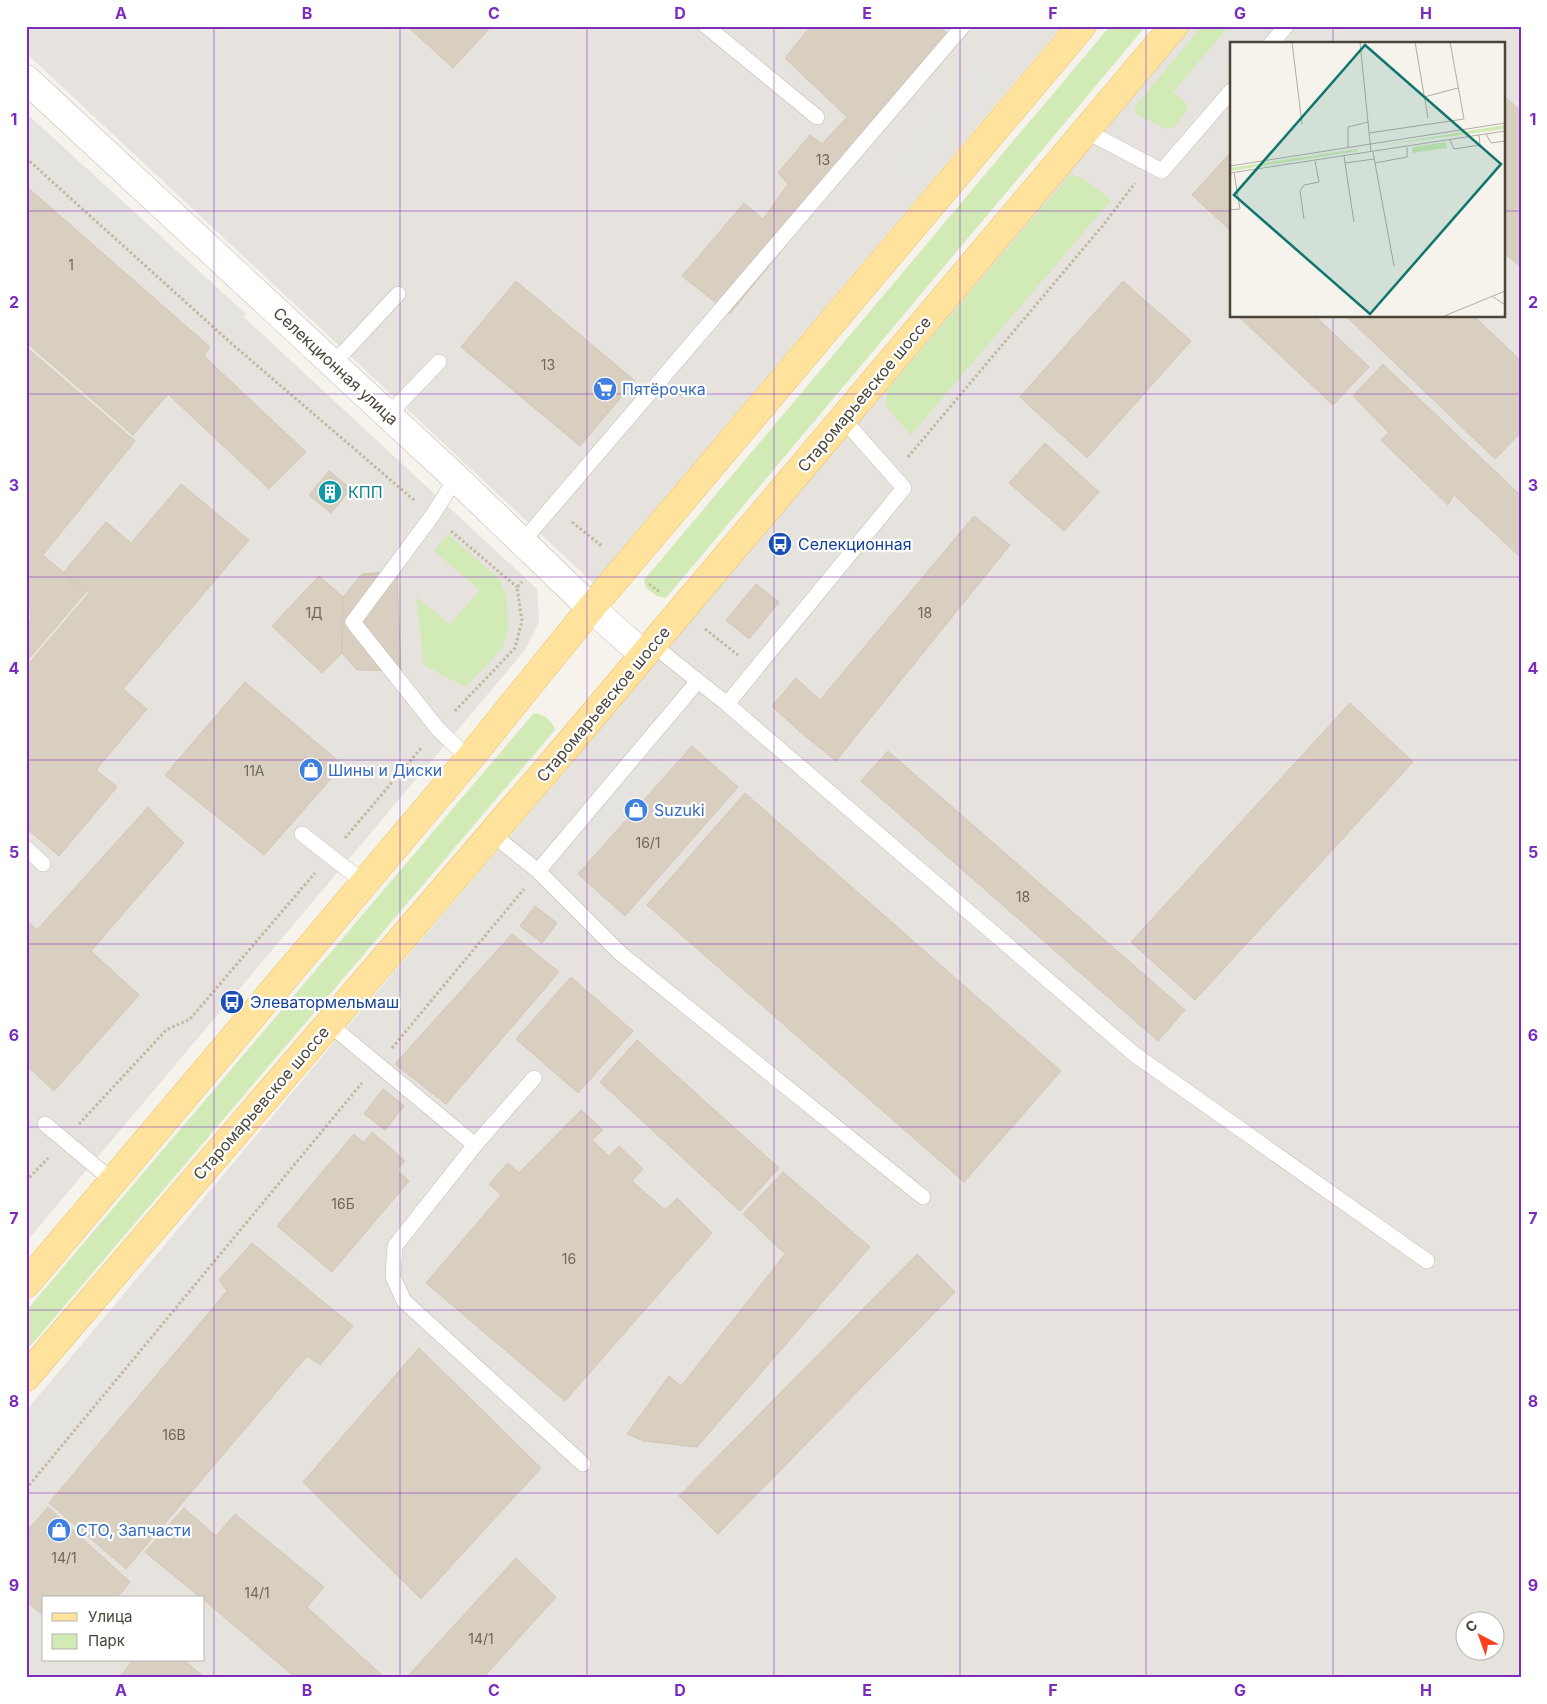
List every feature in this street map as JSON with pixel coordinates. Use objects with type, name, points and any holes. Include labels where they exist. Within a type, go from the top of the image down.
[{"type":"main road","points":[[26,1284],[469,759],[591,608],[1082,26]]},
{"type":"main road","name":"Старомарьевское шоссе","points":[[26,1377],[492,834],[1174,26]]},
{"type":"street","name":"Селекционная улица","points":[[26,79],[456,478],[591,608],[648,650]]},
{"type":"lane","points":[[706,26],[817,117]]},
{"type":"lane","points":[[532,550],[963,26]]},
{"type":"lane","points":[[1273,42],[1286,26]]},
{"type":"lane","points":[[1086,131],[1162,171],[1230,92]]},
{"type":"lane","points":[[333,364],[398,294]]},
{"type":"lane","points":[[388,415],[439,362]]},
{"type":"lane","points":[[727,704],[904,488],[843,419]]},
{"type":"lane","points":[[456,478],[432,516],[353,622],[438,729],[469,759]]},
{"type":"lane","points":[[648,650],[698,681],[727,704],[1134,1054],[1427,1261]]},
{"type":"lane","points":[[538,871],[698,681]]},
{"type":"lane","points":[[302,834],[365,883]]},
{"type":"lane","points":[[492,834],[538,871],[620,952],[923,1197]]},
{"type":"lane","points":[[26,848],[44,864]]},
{"type":"lane","points":[[329,1024],[474,1145]]},
{"type":"lane","points":[[534,1078],[474,1145],[395,1246],[393,1277],[404,1301],[583,1464]]},
{"type":"lane","points":[[45,1124],[113,1181]]},
{"type":"path","points":[[26,158],[232,344],[517,587]]},
{"type":"path","points":[[893,475],[1104,224],[1150,165]]},
{"type":"path","points":[[26,1181],[166,1030],[190,1018],[438,729],[515,648],[522,621],[517,587],[532,550],[572,522]]},
{"type":"path","points":[[26,1489],[538,871]]},
{"type":"shaded area","points":[[26,26],[1062,26],[593,583],[26,53]]},
{"type":"shaded area","points":[[1190,26],[1521,26],[1521,1678],[26,1678],[26,1411],[336,1040],[576,758],[862,413]]},
{"type":"shaded area","points":[[1232,26],[1251,26],[1238,42],[1230,42],[1230,51],[1187,102],[1176,92]]},
{"type":"shaded area","points":[[976,60],[1003,82],[912,189],[885,166]]},
{"type":"shaded area","points":[[26,113],[246,314],[229,333],[26,148]]},
{"type":"shaded area","points":[[26,115],[537,589],[539,623],[525,650],[26,1242]]},
{"type":"shaded area","points":[[665,708],[690,728],[579,859],[555,839]]},
{"type":"shaded area","points":[[203,1210],[236,1236],[26,1487],[26,1424]]},
{"type":"green space","points":[[1110,26],[1146,26],[666,598],[657,596],[646,588],[644,580]]},
{"type":"green space","points":[[1202,26],[1229,26],[1173,92],[1187,104],[1187,111],[1174,127],[1167,129],[1137,115],[1134,108]]},
{"type":"green space","points":[[1070,175],[1083,178],[1111,200],[911,435],[887,408],[886,391]]},
{"type":"green space","points":[[448,534],[499,579],[507,597],[508,630],[503,648],[465,687],[424,665],[416,597],[450,624],[480,590],[434,551]]},
{"type":"green space","points":[[534,713],[547,718],[555,730],[26,1351],[26,1311]]},
{"type":"building","points":[[407,26],[488,26],[490,28],[453,68]]},
{"type":"building","points":[[811,26],[938,26],[956,40],[730,314],[682,276],[744,203],[763,219],[788,184],[778,173],[810,135],[822,144],[847,117],[785,58]]},
{"type":"building","points":[[1504,96],[1521,111],[1521,267],[1504,253]]},
{"type":"building","points":[[1230,153],[1230,230],[1192,195]]},
{"type":"building","points":[[26,186],[210,347],[204,356],[306,452],[269,489],[168,394],[133,435],[26,342]]},
{"type":"building","points":[[516,281],[635,381],[580,446],[461,347]]},
{"type":"building","points":[[1123,281],[1191,341],[1087,458],[1020,397]]},
{"type":"building","points":[[1240,318],[1317,318],[1369,367],[1333,405]]},
{"type":"building","points":[[1348,318],[1476,318],[1521,361],[1521,432],[1495,459]]},
{"type":"building","points":[[26,347],[135,441],[43,555],[86,592],[26,662],[26,623],[32,616],[26,611]]},
{"type":"building","points":[[1383,364],[1521,496],[1521,558],[1454,495],[1448,505],[1381,440],[1389,433],[1353,396]]},
{"type":"building","points":[[1045,443],[1099,492],[1064,531],[1009,483]]},
{"type":"building","name":"КПП","points":[[329,471],[351,489],[331,513],[309,495]]},
{"type":"building","points":[[181,484],[249,540],[123,689],[147,709],[96,770],[117,787],[59,856],[26,828],[26,667],[89,593],[64,572],[106,522],[131,543]]},
{"type":"building","points":[[974,516],[1010,545],[836,761],[772,706],[796,678],[820,700]]},
{"type":"building","points":[[397,571],[401,671],[357,670],[342,653],[343,597],[362,574]]},
{"type":"building","points":[[319,576],[343,597],[342,653],[322,673],[272,626]]},
{"type":"building","points":[[756,584],[779,602],[749,639],[726,620]]},
{"type":"building","points":[[245,682],[343,765],[264,855],[165,775]]},
{"type":"building","points":[[1350,703],[1413,762],[1195,1000],[1131,942]]},
{"type":"building","points":[[692,746],[738,787],[625,916],[578,874]]},
{"type":"building","points":[[888,751],[1185,1010],[1158,1041],[861,781]]},
{"type":"building","points":[[745,793],[1061,1071],[964,1182],[647,905]]},
{"type":"building","points":[[148,807],[184,843],[91,951],[139,995],[54,1091],[26,1065],[26,920],[37,930]]},
{"type":"building","points":[[535,906],[557,923],[542,943],[520,926]]},
{"type":"building","points":[[512,934],[559,972],[446,1104],[395,1064]]},
{"type":"building","points":[[571,977],[633,1031],[578,1093],[516,1039]]},
{"type":"building","points":[[637,1040],[779,1168],[740,1211],[600,1082]]},
{"type":"building","points":[[383,1089],[404,1106],[385,1130],[364,1114]]},
{"type":"building","points":[[581,1110],[603,1130],[592,1140],[609,1156],[619,1146],[643,1169],[632,1181],[665,1210],[677,1198],[712,1233],[565,1401],[426,1283],[501,1195],[489,1184],[508,1163],[519,1173]]},
{"type":"building","points":[[372,1132],[405,1161],[397,1170],[409,1181],[332,1272],[277,1226],[354,1134],[364,1143]]},
{"type":"building","points":[[783,1172],[870,1247],[697,1447],[644,1441],[627,1434],[669,1376],[681,1386],[785,1254],[743,1214]]},
{"type":"building","points":[[252,1243],[353,1326],[320,1365],[307,1356],[126,1569],[49,1503],[227,1291],[219,1280]]},
{"type":"building","points":[[917,1254],[955,1292],[718,1534],[679,1496]]},
{"type":"building","points":[[419,1348],[541,1468],[421,1599],[303,1482]]},
{"type":"building","points":[[48,1507],[130,1582],[119,1596],[42,1596],[42,1614],[26,1601],[26,1532]]},
{"type":"building","points":[[184,1508],[216,1536],[235,1514],[324,1587],[307,1607],[385,1678],[296,1678],[205,1601],[205,1596],[199,1596],[145,1552]]},
{"type":"building","points":[[516,1558],[556,1597],[483,1678],[406,1678]]},
{"type":"building","points":[[131,1662],[186,1662],[205,1678],[119,1678]]},
{"type":"place","name":"Пятёрочка","points":[[605,389]]},
{"type":"place","name":"КПП","points":[[330,492]]},
{"type":"place","name":"Селекционная","points":[[780,544]]},
{"type":"place","name":"Шины и Диски","points":[[311,770]]},
{"type":"place","name":"Suzuki","points":[[636,810]]},
{"type":"place","name":"Элеватормельмаш","points":[[232,1002]]},
{"type":"place","name":"СТО, Запчасти","points":[[59,1530]]}]
